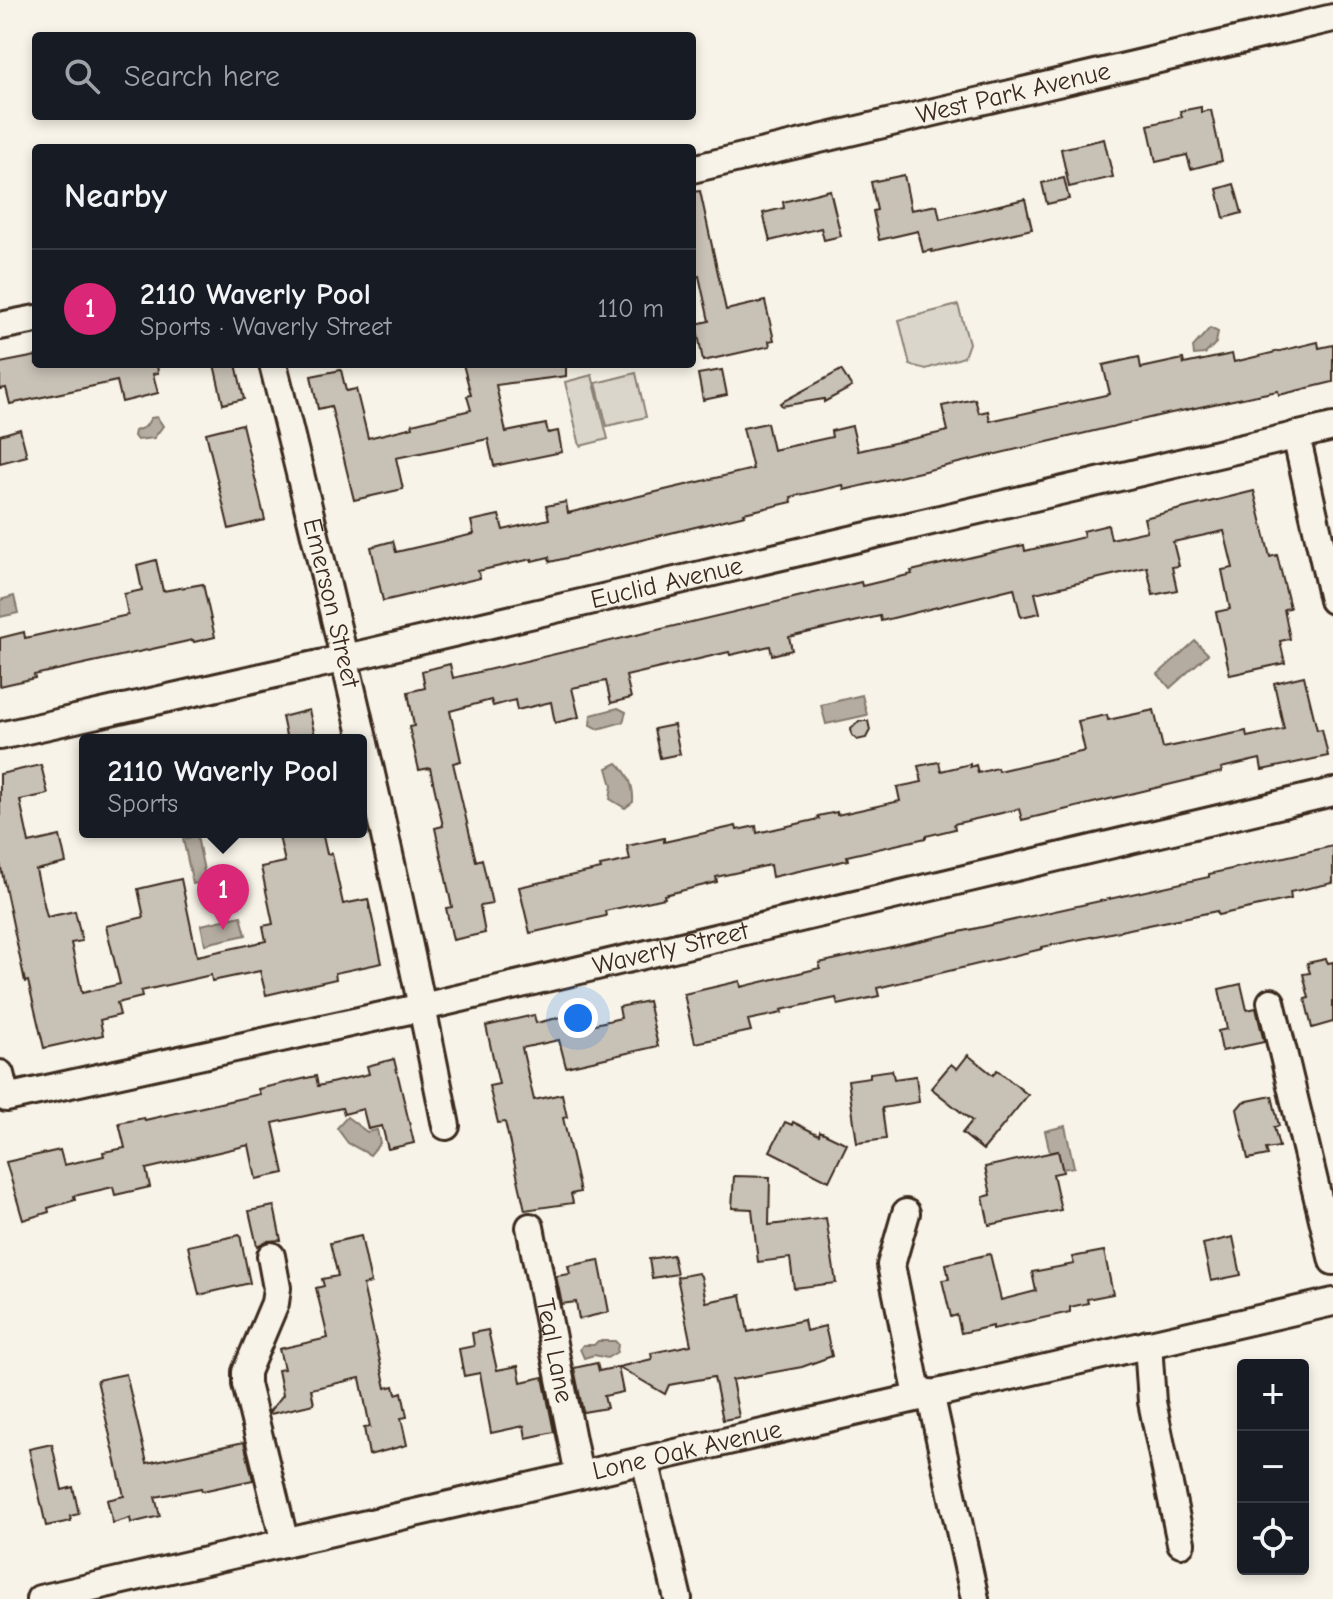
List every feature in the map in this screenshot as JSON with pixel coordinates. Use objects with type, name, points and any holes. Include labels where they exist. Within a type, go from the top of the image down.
[{"type":"street","name":"West Park Avenue","points":[[696,168],[1333,18]]},
{"type":"street","points":[[0,326],[32,320]]},
{"type":"street","name":"Emerson Street","points":[[274,368],[363,734]]},
{"type":"street","name":"Euclid Avenue","points":[[0,736],[1333,427]]},
{"type":"street","points":[[1296,435],[1333,600]]},
{"type":"street","name":"Emerson Street","points":[[367,753],[446,1126]]},
{"type":"street","name":"Waverly Street","points":[[3,1086],[423,1007],[1333,792]]},
{"type":"street","points":[[1271,1002],[1333,1261]]},
{"type":"street","points":[[906,1213],[891,1265],[975,1599]]},
{"type":"street","name":"Teal Lane","points":[[530,1227],[579,1475]]},
{"type":"street","points":[[271,1256],[277,1288],[275,1303],[246,1372],[246,1384],[285,1543]]},
{"type":"street","name":"Lone Oak Avenue","points":[[40,1599],[1333,1302]]},
{"type":"street","points":[[1148,1344],[1152,1402],[1181,1543]]},
{"type":"street","points":[[645,1460],[678,1599]]},
{"type":"shaded area","points":[[958,305],[969,343],[964,357],[926,369],[910,365],[899,320]]},
{"type":"shaded area","points":[[1210,328],[1218,332],[1216,343],[1205,354],[1194,355],[1193,347]]},
{"type":"shaded area","points":[[636,373],[646,417],[607,426],[596,383]]},
{"type":"shaded area","points":[[592,375],[608,439],[580,446],[565,382]]},
{"type":"shaded area","points":[[157,417],[163,426],[154,438],[137,440],[135,431]]},
{"type":"shaded area","points":[[14,596],[18,613],[0,617],[0,600]]},
{"type":"shaded area","points":[[1195,641],[1208,654],[1170,688],[1158,674]]},
{"type":"shaded area","points":[[862,695],[867,715],[826,724],[821,705]]},
{"type":"shaded area","points":[[618,708],[626,712],[623,722],[598,729],[590,725],[591,715]]},
{"type":"shaded area","points":[[617,763],[628,776],[633,791],[633,802],[625,808],[610,799],[612,786],[607,768]]},
{"type":"shaded area","points":[[197,838],[206,881],[193,884],[183,839]]},
{"type":"shaded area","points":[[241,916],[246,935],[205,944],[201,925]]},
{"type":"shaded area","points":[[347,1117],[367,1132],[377,1130],[380,1143],[370,1155],[348,1143],[337,1128]]},
{"type":"shaded area","points":[[1065,1126],[1074,1167],[1062,1169],[1058,1151],[1050,1153],[1045,1131]]},
{"type":"shaded area","points":[[598,1341],[615,1341],[618,1344],[617,1352],[607,1358],[594,1355],[584,1358],[580,1349],[583,1345],[594,1345]]},
{"type":"building","points":[[1201,107],[1201,112],[1211,110],[1222,161],[1191,169],[1187,155],[1156,162],[1148,125],[1182,117],[1180,111]]},
{"type":"building","points":[[1104,139],[1113,177],[1069,187],[1061,149]]},
{"type":"building","points":[[904,175],[911,210],[937,205],[940,219],[1025,199],[1032,229],[932,252],[923,252],[918,231],[879,240],[871,182]]},
{"type":"building","points":[[1064,178],[1069,199],[1047,204],[1042,183]]},
{"type":"building","points":[[1234,184],[1242,213],[1224,218],[1217,189]]},
{"type":"building","points":[[830,190],[841,236],[824,240],[821,228],[770,241],[763,213],[784,208],[783,202]]},
{"type":"building","points":[[700,191],[726,310],[765,301],[774,340],[769,341],[770,346],[703,361],[696,324],[709,321],[699,276],[696,277],[696,192]]},
{"type":"building","points":[[1318,342],[1319,348],[1333,345],[1333,382],[1279,395],[1278,391],[1162,415],[844,490],[843,485],[791,497],[792,502],[745,515],[550,562],[549,557],[532,559],[478,571],[480,578],[383,601],[371,547],[393,541],[396,552],[474,534],[471,521],[499,515],[503,530],[549,519],[546,506],[566,502],[568,513],[753,469],[743,428],[767,423],[773,450],[832,437],[831,431],[852,426],[858,451],[948,431],[942,406],[975,399],[979,413],[988,411],[990,421],[1110,394],[1103,365],[1139,357],[1141,368],[1183,359],[1184,364],[1232,354],[1234,362]]},
{"type":"building","points":[[32,357],[32,368],[157,368],[158,373],[153,374],[158,393],[122,402],[117,381],[10,404],[6,388],[0,389],[0,363]]},
{"type":"building","points":[[215,368],[237,368],[244,399],[223,404]]},
{"type":"building","points":[[464,368],[566,368],[566,376],[496,385],[506,432],[546,424],[548,433],[558,431],[562,452],[494,466],[488,439],[396,458],[403,489],[354,500],[331,406],[318,409],[311,376],[341,370],[346,391],[356,389],[368,438],[471,410],[467,396],[471,395]]},
{"type":"building","points":[[722,370],[727,395],[703,400],[698,374]]},
{"type":"building","points":[[841,370],[852,387],[824,402],[824,399],[782,406],[780,403]]},
{"type":"building","points":[[242,424],[265,520],[229,529],[206,433]]},
{"type":"building","points":[[20,429],[27,456],[0,463],[0,435]]},
{"type":"building","points":[[1254,491],[1270,557],[1277,555],[1290,608],[1284,609],[1290,639],[1280,641],[1285,663],[1230,675],[1216,612],[1230,609],[1222,570],[1233,568],[1224,531],[1173,542],[1179,566],[1172,567],[1177,590],[1153,595],[1147,567],[1035,593],[1040,613],[1021,617],[1014,588],[881,621],[880,616],[789,637],[792,650],[772,655],[770,646],[730,655],[729,652],[626,676],[631,698],[611,703],[606,681],[572,688],[579,717],[555,723],[551,702],[517,710],[515,700],[493,706],[491,700],[450,711],[461,761],[453,763],[476,861],[482,859],[492,904],[480,906],[485,933],[453,940],[446,908],[452,907],[435,828],[443,826],[430,768],[419,770],[409,727],[414,726],[408,692],[425,688],[422,671],[450,664],[453,678],[861,582],[862,586],[912,574],[911,571],[1024,545],[1025,551],[1084,537],[1083,531],[1108,525],[1111,539],[1147,531],[1144,518]]},
{"type":"building","points":[[156,560],[163,591],[203,584],[215,637],[34,675],[35,678],[0,686],[0,638],[24,632],[25,638],[128,615],[124,594],[142,590],[137,565]]},
{"type":"building","points":[[1304,676],[1317,730],[1322,729],[1328,756],[1262,770],[1260,759],[1221,768],[1222,772],[1022,820],[1019,809],[954,824],[955,829],[847,856],[848,860],[772,877],[770,865],[716,877],[717,882],[664,895],[665,898],[605,911],[606,916],[530,933],[519,887],[630,860],[627,846],[664,838],[664,842],[736,826],[737,830],[756,826],[757,833],[819,819],[818,816],[837,812],[837,815],[900,801],[897,787],[922,782],[918,766],[939,762],[941,771],[970,764],[970,767],[976,765],[978,773],[1085,751],[1078,721],[1107,715],[1108,720],[1154,710],[1163,748],[1246,731],[1247,737],[1284,729],[1274,683]]},
{"type":"building","points":[[309,710],[315,734],[286,734],[282,717]]},
{"type":"building","points":[[859,721],[868,721],[870,730],[866,738],[857,740],[851,729]]},
{"type":"building","points":[[674,725],[680,754],[660,758],[654,729]]},
{"type":"building","points":[[41,765],[48,794],[20,800],[29,843],[60,836],[66,863],[36,870],[47,917],[75,911],[82,941],[71,943],[82,993],[120,984],[106,926],[144,917],[138,889],[181,879],[197,956],[266,941],[263,926],[273,924],[261,867],[285,862],[279,838],[323,838],[327,854],[332,853],[343,904],[368,899],[382,963],[335,973],[336,979],[266,995],[260,971],[212,981],[211,975],[141,991],[142,997],[117,1003],[120,1015],[100,1020],[103,1035],[44,1048],[28,981],[25,982],[0,863],[0,774]]},
{"type":"building","points":[[1333,846],[1333,883],[1290,892],[1291,899],[1042,947],[877,988],[879,996],[838,1005],[836,998],[781,1010],[782,1013],[748,1020],[751,1031],[695,1043],[684,994],[740,981],[741,987],[820,968],[819,963],[1209,877],[1209,874]]},
{"type":"building","points":[[1326,959],[1328,963],[1333,962],[1333,1022],[1312,1028],[1303,974],[1310,973],[1307,963]]},
{"type":"building","points":[[1241,984],[1247,1010],[1256,1008],[1264,1042],[1222,1051],[1218,1031],[1227,1029],[1219,989]]},
{"type":"building","points":[[648,1001],[658,1046],[566,1067],[559,1040],[522,1048],[534,1100],[562,1094],[567,1117],[563,1118],[580,1192],[571,1194],[573,1203],[525,1210],[505,1122],[498,1123],[489,1086],[499,1084],[486,1026],[534,1015],[536,1023],[583,1012],[586,1026],[621,1018],[619,1007]]},
{"type":"building","points":[[968,1055],[993,1075],[997,1070],[1028,1095],[983,1150],[962,1133],[972,1121],[931,1088],[951,1064],[957,1069]]},
{"type":"building","points":[[394,1059],[414,1143],[388,1149],[382,1126],[368,1129],[363,1109],[344,1114],[342,1108],[273,1123],[284,1173],[256,1179],[249,1145],[146,1169],[150,1187],[115,1195],[113,1187],[74,1196],[75,1200],[23,1220],[6,1162],[60,1150],[64,1165],[104,1156],[103,1152],[125,1148],[119,1123],[260,1094],[258,1089],[316,1076],[318,1086],[369,1074],[367,1066]]},
{"type":"building","points":[[892,1070],[894,1079],[916,1076],[919,1102],[882,1108],[886,1139],[857,1143],[848,1080]]},
{"type":"building","points":[[1272,1096],[1279,1126],[1274,1127],[1279,1147],[1266,1149],[1268,1155],[1248,1159],[1237,1109],[1243,1102]]},
{"type":"building","points":[[785,1122],[792,1125],[793,1122],[819,1135],[820,1131],[847,1144],[829,1181],[770,1151]]},
{"type":"building","points":[[1058,1151],[1063,1172],[1053,1174],[1061,1210],[989,1225],[983,1197],[991,1195],[985,1167]]},
{"type":"building","points":[[734,1176],[770,1177],[769,1225],[826,1218],[836,1283],[794,1288],[790,1258],[758,1262],[752,1209],[732,1208]]},
{"type":"building","points":[[274,1206],[281,1240],[267,1241],[257,1246],[249,1211]]},
{"type":"building","points":[[240,1235],[250,1283],[199,1295],[188,1246]]},
{"type":"building","points":[[361,1236],[371,1283],[363,1285],[386,1388],[394,1386],[396,1394],[402,1392],[407,1417],[401,1418],[407,1445],[369,1455],[364,1428],[370,1427],[360,1378],[311,1389],[314,1404],[269,1412],[283,1395],[278,1370],[284,1369],[279,1349],[328,1338],[316,1288],[324,1286],[322,1279],[338,1276],[330,1243]]},
{"type":"building","points":[[1233,1237],[1241,1275],[1211,1281],[1203,1244]]},
{"type":"building","points":[[1104,1251],[1113,1294],[1087,1299],[1088,1303],[1070,1307],[1070,1312],[993,1329],[993,1326],[961,1333],[957,1315],[951,1317],[942,1280],[949,1279],[946,1264],[990,1254],[1001,1300],[1036,1291],[1032,1272],[1074,1264],[1072,1257]]},
{"type":"building","points":[[673,1255],[677,1274],[652,1278],[649,1259]]},
{"type":"building","points":[[599,1260],[609,1312],[579,1319],[576,1302],[562,1304],[556,1276],[570,1274],[568,1266]]},
{"type":"building","points":[[698,1273],[706,1302],[741,1295],[748,1332],[804,1320],[806,1331],[825,1326],[832,1356],[802,1367],[732,1380],[739,1417],[723,1420],[714,1377],[669,1385],[665,1394],[619,1367],[652,1359],[651,1353],[691,1345],[677,1277]]},
{"type":"building","points":[[488,1330],[497,1370],[518,1366],[521,1382],[543,1377],[554,1432],[526,1438],[524,1426],[491,1433],[480,1373],[464,1376],[459,1349],[474,1346],[472,1333]]},
{"type":"building","points":[[597,1363],[599,1371],[618,1367],[623,1392],[604,1396],[607,1408],[583,1412],[574,1368]]},
{"type":"building","points":[[126,1374],[147,1463],[244,1442],[253,1480],[155,1497],[160,1516],[131,1523],[130,1518],[113,1523],[107,1500],[124,1496],[97,1380]]},
{"type":"building","points":[[52,1444],[62,1490],[73,1487],[79,1514],[70,1516],[71,1521],[46,1526],[29,1449]]},
{"type":"place","name":"2110 Waverly Pool","points":[[223,930]]}]
